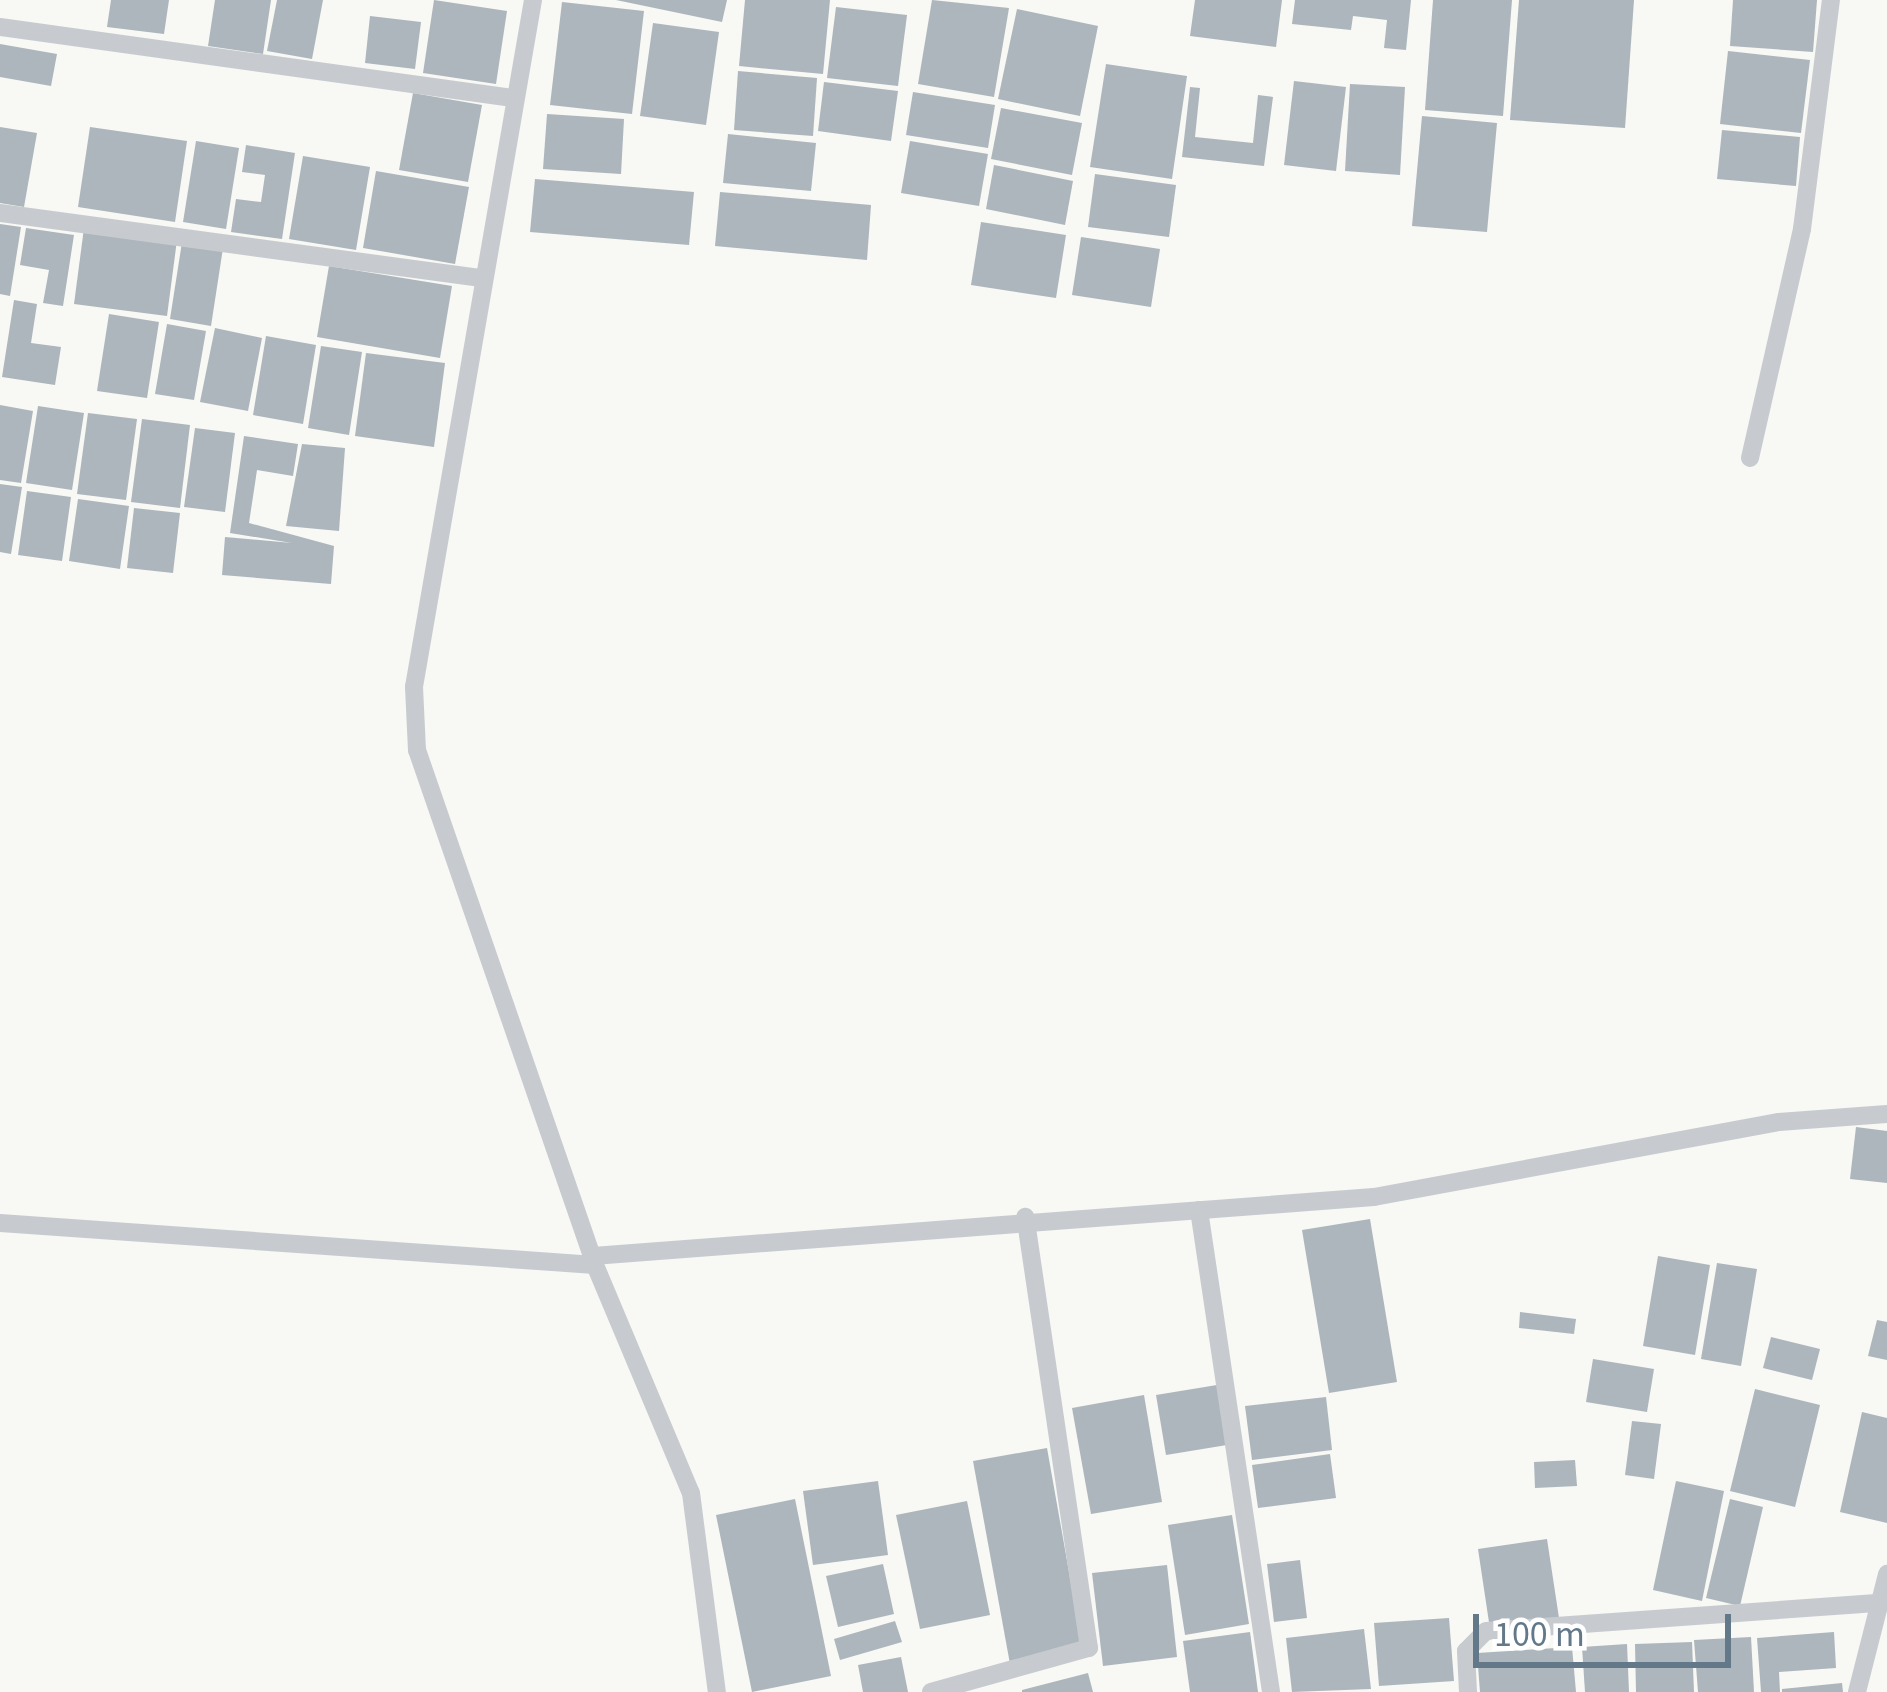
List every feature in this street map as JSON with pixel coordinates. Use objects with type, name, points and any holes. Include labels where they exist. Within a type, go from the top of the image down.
[{"type":"street","points":[[533,0],[512,98],[414,686],[417,751],[594,1261],[691,1493],[717,1692]]},
{"type":"street","points":[[1750,458],[1802,229],[1831,0]]},
{"type":"street","points":[[0,26],[512,98]]},
{"type":"street","points":[[0,213],[482,278]]},
{"type":"street","points":[[0,1223],[594,1261],[1025,1217],[1374,1197],[1779,1122],[1887,1114]]},
{"type":"street","points":[[1199,1210],[1271,1692]]},
{"type":"street","points":[[931,1692],[1083,1654],[1090,1641],[1025,1217]]},
{"type":"street","points":[[1857,1692],[1887,1574]]},
{"type":"street","points":[[1468,1692],[1466,1651],[1486,1630],[1880,1603]]},
{"type":"street","points":[[1005,1671],[1010,1692]]},
{"type":"building","points":[[111,0],[169,0],[164,34],[107,27]]},
{"type":"building","points":[[215,0],[271,0],[263,54],[208,46]]},
{"type":"building","points":[[277,0],[323,0],[312,59],[267,51]]},
{"type":"building","points":[[434,0],[507,11],[496,84],[423,73]]},
{"type":"building","points":[[616,0],[727,0],[722,22]]},
{"type":"building","points":[[745,0],[830,0],[823,74],[739,66]]},
{"type":"building","points":[[932,0],[1009,8],[994,97],[918,84]]},
{"type":"building","points":[[1195,0],[1282,0],[1276,47],[1190,36]]},
{"type":"building","points":[[1295,0],[1411,0],[1406,50],[1384,48],[1387,20],[1353,16],[1351,30],[1292,24]]},
{"type":"building","points":[[1433,0],[1512,0],[1503,116],[1425,110]]},
{"type":"building","points":[[1519,0],[1634,0],[1625,128],[1510,120]]},
{"type":"building","points":[[1733,0],[1817,0],[1813,52],[1730,46]]},
{"type":"building","points":[[562,2],[644,11],[632,114],[550,105]]},
{"type":"building","points":[[836,7],[907,15],[898,86],[827,78]]},
{"type":"building","points":[[1017,9],[1098,26],[1080,116],[998,99]]},
{"type":"building","points":[[370,16],[421,22],[415,69],[365,63]]},
{"type":"building","points":[[653,23],[719,32],[706,125],[640,116]]},
{"type":"building","points":[[0,44],[57,54],[51,86],[0,77]]},
{"type":"building","points":[[1728,51],[1810,60],[1801,133],[1720,124]]},
{"type":"building","points":[[1106,64],[1187,76],[1172,179],[1090,167]]},
{"type":"building","points":[[738,71],[817,78],[813,136],[734,130]]},
{"type":"building","points":[[1294,81],[1346,87],[1336,171],[1284,165]]},
{"type":"building","points":[[824,82],[898,91],[891,141],[818,131]]},
{"type":"building","points":[[1350,84],[1405,87],[1400,175],[1345,171]]},
{"type":"building","points":[[1190,87],[1200,88],[1195,137],[1253,143],[1258,95],[1273,97],[1264,166],[1182,157]]},
{"type":"building","points":[[913,92],[995,105],[988,148],[906,135]]},
{"type":"building","points":[[413,93],[482,105],[468,182],[399,170]]},
{"type":"building","points":[[1001,108],[1082,123],[1072,175],[991,159]]},
{"type":"building","points":[[547,114],[624,119],[621,174],[543,169]]},
{"type":"building","points":[[1422,116],[1497,123],[1487,232],[1412,226]]},
{"type":"building","points":[[0,127],[37,133],[24,207],[0,203]]},
{"type":"building","points":[[90,127],[187,141],[175,222],[78,207]]},
{"type":"building","points":[[1722,130],[1800,137],[1796,186],[1717,179]]},
{"type":"building","points":[[728,134],[816,143],[811,191],[723,183]]},
{"type":"building","points":[[196,141],[239,148],[226,229],[183,222]]},
{"type":"building","points":[[910,141],[988,154],[979,206],[901,193]]},
{"type":"building","points":[[246,145],[295,153],[282,239],[231,232],[236,199],[261,202],[265,175],[242,172]]},
{"type":"building","points":[[303,156],[370,167],[356,250],[289,239]]},
{"type":"building","points":[[994,165],[1073,181],[1065,225],[986,209]]},
{"type":"building","points":[[376,171],[469,187],[455,264],[363,248]]},
{"type":"building","points":[[1095,174],[1176,185],[1169,237],[1088,227]]},
{"type":"building","points":[[535,179],[694,192],[689,245],[530,232]]},
{"type":"building","points":[[720,192],[871,205],[867,260],[715,246]]},
{"type":"building","points":[[981,222],[1066,235],[1056,298],[971,285]]},
{"type":"building","points":[[0,224],[21,227],[10,296],[0,294]]},
{"type":"building","points":[[26,228],[74,235],[63,306],[43,303],[49,270],[20,265]]},
{"type":"building","points":[[84,228],[177,240],[167,316],[74,304]]},
{"type":"building","points":[[1081,237],[1160,249],[1151,307],[1072,295]]},
{"type":"building","points":[[182,242],[223,248],[211,326],[170,319]]},
{"type":"building","points":[[329,266],[452,286],[440,358],[317,337]]},
{"type":"building","points":[[14,300],[37,304],[31,343],[61,347],[55,385],[2,377]]},
{"type":"building","points":[[109,314],[159,322],[147,398],[97,391]]},
{"type":"building","points":[[167,324],[206,331],[194,400],[155,394]]},
{"type":"building","points":[[215,328],[262,338],[248,411],[200,402]]},
{"type":"building","points":[[266,336],[316,345],[303,424],[253,415]]},
{"type":"building","points":[[321,346],[362,352],[349,435],[308,428]]},
{"type":"building","points":[[366,353],[445,363],[434,447],[355,436]]},
{"type":"building","points":[[0,405],[33,411],[21,483],[0,480]]},
{"type":"building","points":[[38,406],[84,413],[72,490],[26,483]]},
{"type":"building","points":[[88,413],[137,419],[126,500],[77,494]]},
{"type":"building","points":[[142,419],[190,425],[180,508],[131,502]]},
{"type":"building","points":[[195,428],[235,433],[225,512],[184,507]]},
{"type":"building","points":[[244,436],[298,444],[293,476],[257,470],[249,523],[334,546],[331,584],[222,575],[225,537],[292,543],[230,533]]},
{"type":"building","points":[[302,444],[345,448],[339,531],[286,526]]},
{"type":"building","points":[[0,484],[22,487],[11,554],[0,552]]},
{"type":"building","points":[[27,491],[71,497],[62,561],[18,555]]},
{"type":"building","points":[[78,499],[129,506],[120,569],[69,561]]},
{"type":"building","points":[[134,508],[180,513],[173,573],[127,568]]},
{"type":"building","points":[[1856,1127],[1887,1131],[1887,1183],[1850,1179]]},
{"type":"building","points":[[1370,1219],[1397,1382],[1329,1393],[1302,1230]]},
{"type":"building","points":[[1658,1256],[1710,1265],[1695,1355],[1643,1346]]},
{"type":"building","points":[[1717,1263],[1757,1269],[1741,1366],[1701,1359]]},
{"type":"building","points":[[1520,1312],[1576,1319],[1574,1334],[1519,1328]]},
{"type":"building","points":[[1877,1320],[1887,1322],[1887,1360],[1868,1356]]},
{"type":"building","points":[[1771,1337],[1820,1349],[1812,1380],[1763,1368]]},
{"type":"building","points":[[1593,1359],[1654,1369],[1647,1412],[1586,1402]]},
{"type":"building","points":[[1223,1384],[1233,1444],[1166,1455],[1156,1395]]},
{"type":"building","points":[[1755,1389],[1820,1405],[1795,1507],[1730,1491]]},
{"type":"building","points":[[1144,1395],[1162,1502],[1091,1514],[1072,1408]]},
{"type":"building","points":[[1326,1397],[1332,1450],[1252,1460],[1245,1406]]},
{"type":"building","points":[[1862,1412],[1887,1418],[1887,1523],[1840,1512]]},
{"type":"building","points":[[1632,1421],[1661,1424],[1654,1479],[1625,1475]]},
{"type":"building","points":[[1047,1448],[1083,1651],[1010,1664],[973,1461]]},
{"type":"building","points":[[1330,1454],[1336,1498],[1258,1508],[1252,1465]]},
{"type":"building","points":[[1575,1460],[1577,1486],[1535,1488],[1534,1462]]},
{"type":"building","points":[[878,1481],[888,1555],[813,1565],[803,1491]]},
{"type":"building","points":[[1676,1481],[1724,1491],[1702,1601],[1653,1590]]},
{"type":"building","points":[[795,1499],[831,1676],[752,1692],[716,1515]]},
{"type":"building","points":[[1730,1499],[1763,1507],[1740,1606],[1706,1598]]},
{"type":"building","points":[[967,1501],[990,1615],[920,1629],[896,1515]]},
{"type":"building","points":[[1232,1515],[1249,1624],[1185,1635],[1168,1525]]},
{"type":"building","points":[[1547,1539],[1559,1618],[1490,1629],[1478,1549]]},
{"type":"building","points":[[1300,1560],[1307,1618],[1274,1622],[1267,1564]]},
{"type":"building","points":[[883,1564],[894,1614],[838,1627],[826,1576]]},
{"type":"building","points":[[1167,1565],[1177,1657],[1103,1666],[1092,1573]]},
{"type":"building","points":[[1449,1618],[1454,1681],[1379,1686],[1374,1623]]},
{"type":"building","points":[[895,1621],[902,1642],[840,1660],[834,1639]]},
{"type":"building","points":[[1364,1629],[1371,1689],[1292,1692],[1286,1638]]},
{"type":"building","points":[[1250,1632],[1258,1692],[1190,1692],[1183,1641]]},
{"type":"building","points":[[1834,1632],[1836,1668],[1779,1672],[1780,1692],[1761,1692],[1757,1638]]},
{"type":"building","points":[[1751,1637],[1754,1692],[1698,1692],[1694,1640]]},
{"type":"building","points":[[1692,1642],[1694,1692],[1636,1692],[1635,1644]]},
{"type":"building","points":[[1627,1644],[1629,1692],[1585,1692],[1582,1647]]},
{"type":"building","points":[[1572,1647],[1576,1692],[1480,1692],[1477,1653]]},
{"type":"building","points":[[901,1657],[908,1692],[863,1692],[858,1665]]},
{"type":"building","points":[[1088,1673],[1093,1692],[1022,1692],[1022,1690]]},
{"type":"building","points":[[1842,1683],[1843,1692],[1782,1692],[1782,1689]]}]
